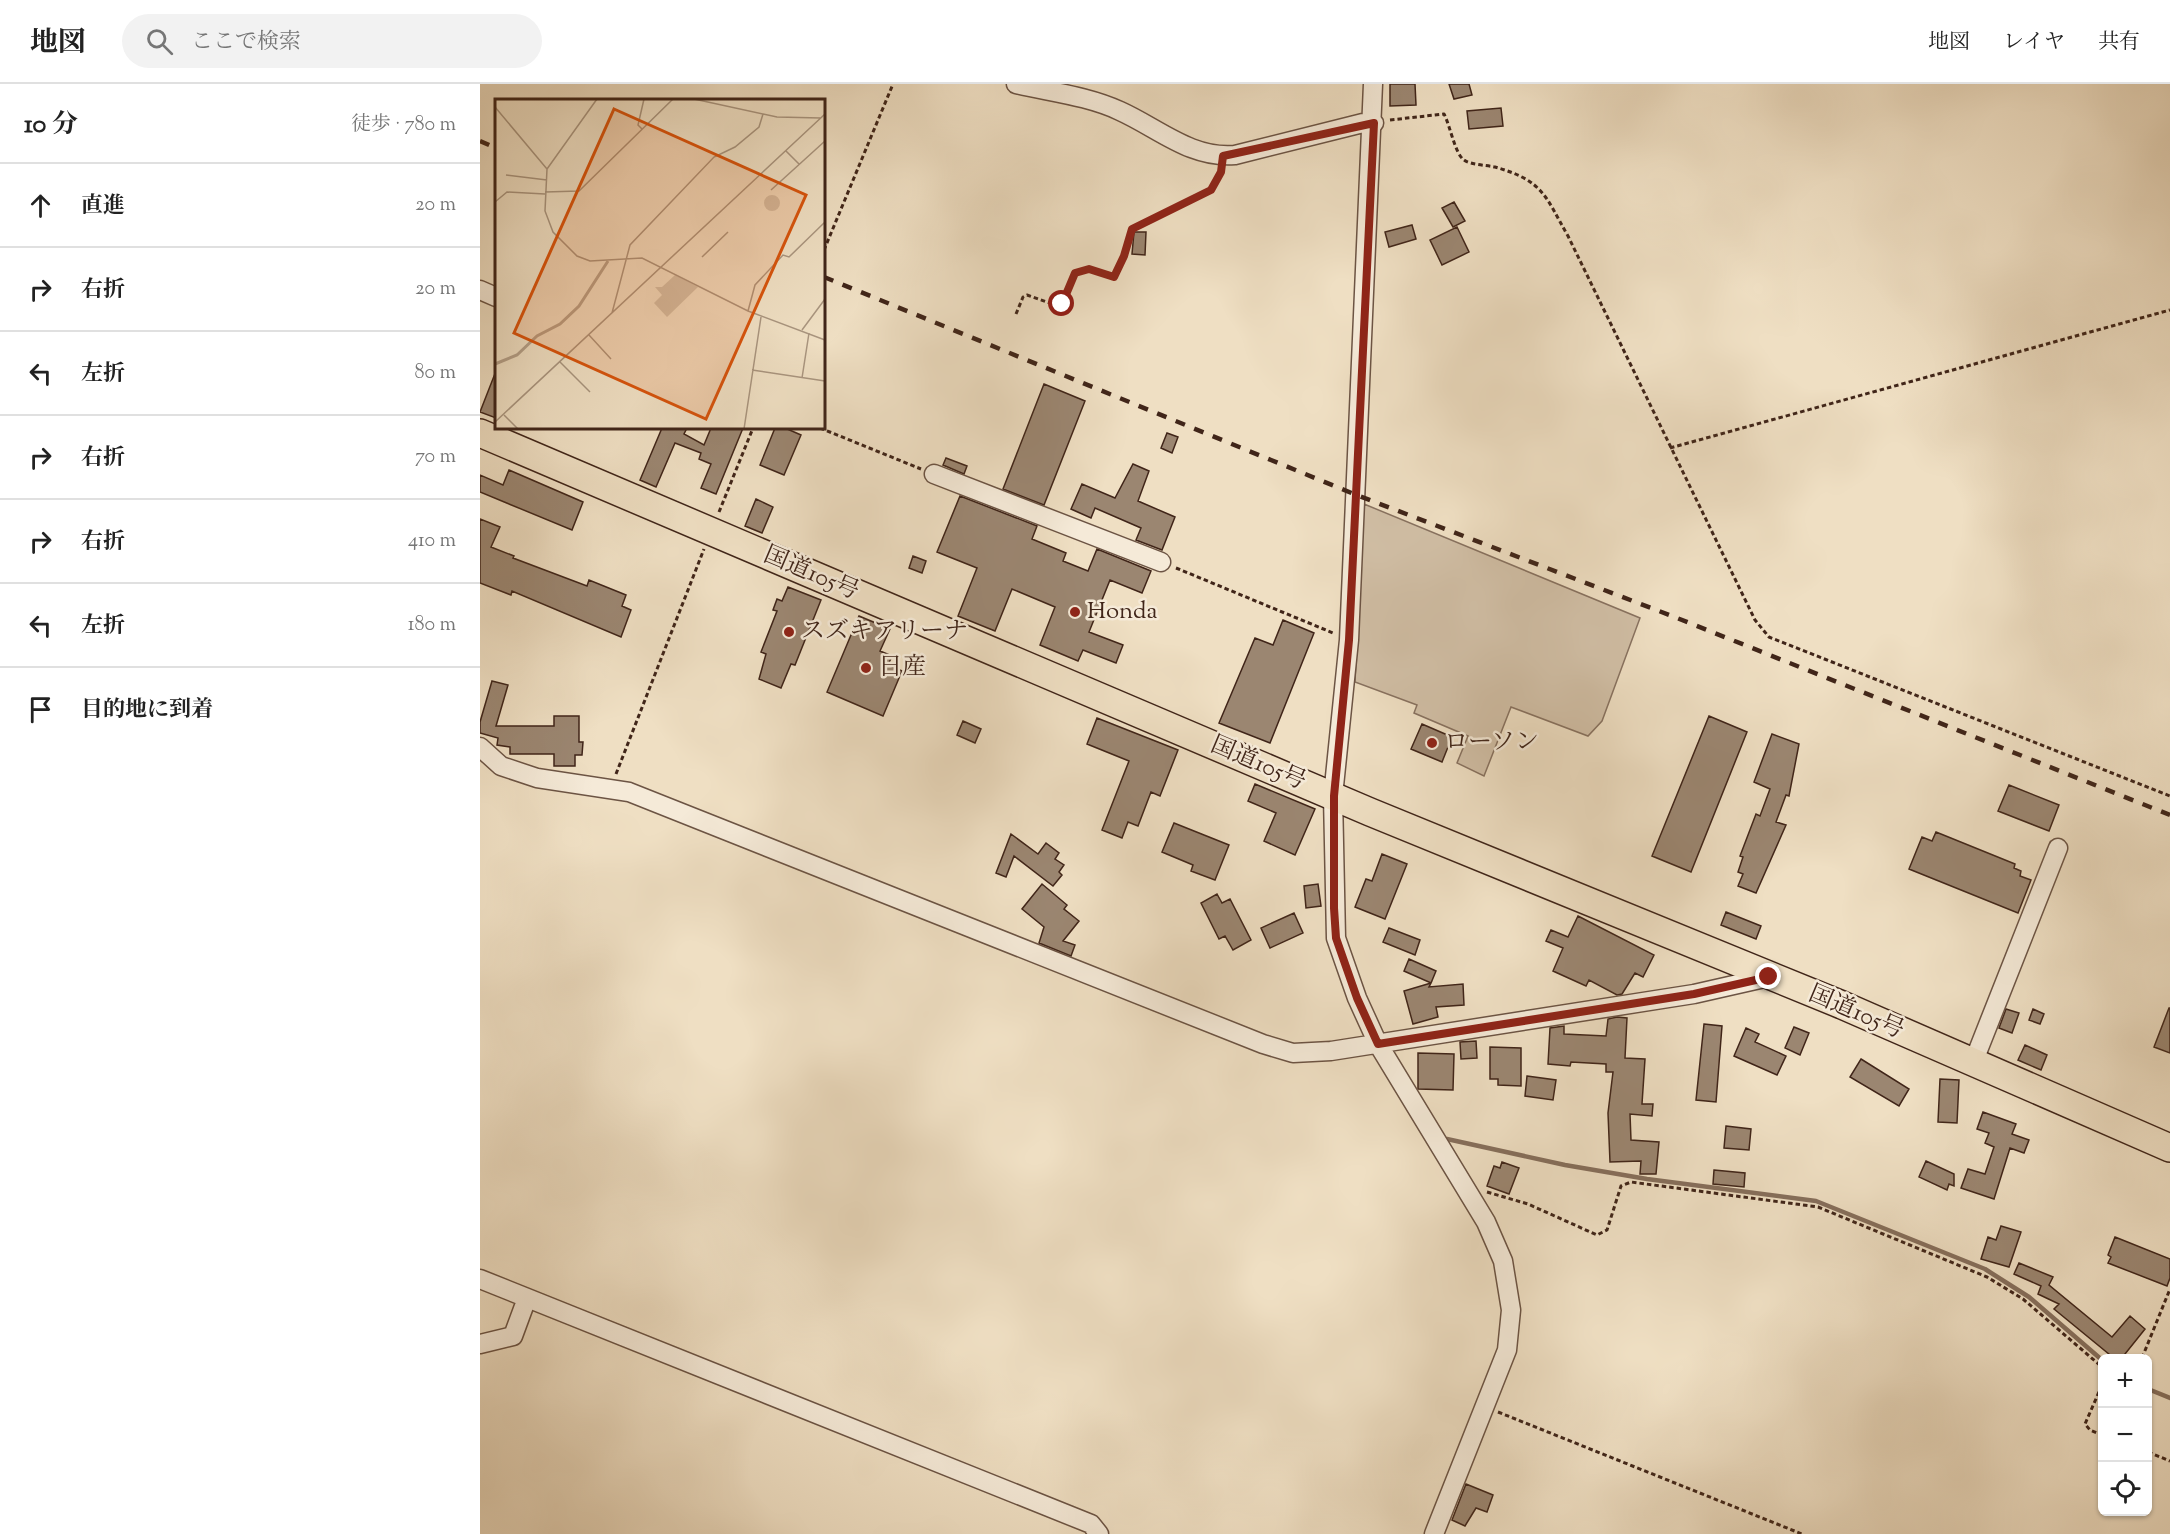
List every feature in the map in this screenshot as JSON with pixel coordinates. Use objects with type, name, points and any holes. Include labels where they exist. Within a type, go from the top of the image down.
[{"type":"highway","name":"国道105号","points":[[480,433],[2170,1148]]},
{"type":"street","points":[[1016,84],[1101,104],[1194,151],[1223,156],[1374,123]]},
{"type":"street","points":[[1374,84],[1349,640],[1334,796],[1336,938],[1357,998],[1378,1044],[1472,1198],[1503,1261],[1511,1310],[1507,1350],[1434,1534]]},
{"type":"street","points":[[480,290],[495,297]]},
{"type":"street","points":[[934,474],[1161,562]]},
{"type":"street","points":[[480,747],[501,766],[537,778],[610,787],[629,792],[1263,1044],[1293,1053],[1378,1044],[1682,996],[1769,977]]},
{"type":"street","points":[[1973,1063],[2058,848]]},
{"type":"street","points":[[480,1280],[1091,1524],[1099,1534]]},
{"type":"street","points":[[480,1344],[513,1336],[527,1298]]},
{"type":"path","points":[[825,248],[893,84]]},
{"type":"path","points":[[1374,123],[1444,114],[1452,127],[1457,150],[1464,160],[1519,174],[1540,188],[1568,237],[1755,620],[1769,637],[2170,796]]},
{"type":"path","points":[[1016,314],[1023,297],[1027,295],[1058,306],[1062,304],[1075,273],[1080,270],[1089,269],[1114,277],[1124,256],[1132,229],[1211,190],[1221,172],[1223,156]]},
{"type":"path","points":[[1670,448],[2170,310]]},
{"type":"path","points":[[610,787],[753,429]]},
{"type":"path","points":[[822,429],[934,474]]},
{"type":"path","points":[[1161,562],[1349,640]]},
{"type":"path","points":[[1472,1198],[1485,1192],[1528,1204],[1597,1235],[1607,1230],[1621,1186],[1631,1182],[1818,1207],[1987,1277],[2023,1299],[2098,1363]]},
{"type":"path","points":[[2144,1354],[2170,1289]]},
{"type":"path","points":[[2098,1396],[2085,1424],[2090,1430],[2098,1433]]},
{"type":"path","points":[[1485,1407],[1803,1534]]},
{"type":"path","points":[[2152,1454],[2170,1461]]},
{"type":"shaded area","points":[[1364,504],[1640,618],[1602,721],[1588,736],[1511,707],[1484,776],[1457,763],[1468,736],[1414,713],[1417,705],[1355,682]]},
{"type":"building","points":[[1390,84],[1415,84],[1416,105],[1390,106]]},
{"type":"building","points":[[1449,84],[1469,84],[1472,95],[1454,99]]},
{"type":"building","points":[[1501,108],[1503,126],[1469,129],[1467,111]]},
{"type":"building","points":[[1454,202],[1465,221],[1453,227],[1442,208]]},
{"type":"building","points":[[1412,225],[1416,239],[1389,247],[1385,232]]},
{"type":"building","points":[[1457,227],[1469,252],[1442,265],[1430,240]]},
{"type":"building","points":[[1134,232],[1146,232],[1145,255],[1132,254]]},
{"type":"building","points":[[495,374],[495,418],[480,412]]},
{"type":"building","points":[[1044,384],[1085,401],[1044,505],[1003,489]]},
{"type":"building","points":[[662,429],[686,429],[684,434],[704,445],[711,429],[743,429],[716,494],[701,488],[711,464],[699,459],[701,453],[675,443],[656,487],[640,480]]},
{"type":"building","points":[[775,429],[787,429],[801,435],[784,475],[760,465]]},
{"type":"building","points":[[1167,433],[1178,437],[1172,453],[1161,448]]},
{"type":"building","points":[[946,458],[967,466],[964,474],[943,465]]},
{"type":"building","points":[[1133,464],[1149,471],[1138,501],[1175,517],[1162,550],[1136,540],[1141,528],[1095,508],[1091,518],[1071,509],[1082,484],[1115,498]]},
{"type":"building","points":[[509,470],[583,502],[572,530],[480,492],[480,475],[503,485]]},
{"type":"building","points":[[960,496],[1037,526],[1032,539],[1066,553],[1063,561],[1088,571],[1097,549],[1151,571],[1142,593],[1110,580],[1089,632],[1123,645],[1116,663],[1083,650],[1078,661],[1040,645],[1055,607],[1012,589],[995,631],[958,616],[977,568],[937,552]]},
{"type":"building","points":[[756,499],[773,507],[762,533],[745,526]]},
{"type":"building","points":[[480,519],[500,527],[491,547],[514,556],[513,558],[587,586],[589,580],[626,595],[622,606],[631,610],[621,637],[512,591],[511,595],[480,583]]},
{"type":"building","points":[[913,556],[926,561],[922,573],[909,568]]},
{"type":"building","name":"スズキアリーナ","points":[[788,587],[821,600],[795,665],[791,664],[781,688],[759,679],[766,654],[761,652],[777,611],[773,610],[777,599],[782,601]]},
{"type":"building","name":"日産","points":[[859,616],[890,629],[880,651],[892,656],[888,665],[902,671],[883,716],[827,692]]},
{"type":"building","points":[[1283,620],[1314,633],[1270,743],[1219,723],[1255,638],[1273,645]]},
{"type":"building","points":[[492,681],[508,685],[496,726],[554,726],[554,716],[579,716],[579,742],[583,742],[582,755],[575,755],[575,766],[554,766],[554,754],[510,754],[510,747],[497,745],[498,738],[480,733],[480,722]]},
{"type":"building","points":[[1709,716],[1747,732],[1691,872],[1652,856]]},
{"type":"building","points":[[1097,718],[1178,750],[1160,796],[1151,792],[1138,826],[1128,822],[1122,838],[1102,830],[1129,761],[1087,744]]},
{"type":"building","points":[[963,721],[981,729],[975,743],[957,735]]},
{"type":"building","name":"ローソン","points":[[1422,724],[1452,737],[1442,762],[1411,749]]},
{"type":"building","points":[[1772,734],[1799,744],[1789,796],[1786,795],[1776,822],[1786,825],[1756,893],[1738,886],[1743,874],[1738,872],[1743,857],[1740,856],[1756,814],[1760,816],[1770,789],[1754,782]]},
{"type":"building","points":[[1255,784],[1315,809],[1295,855],[1264,841],[1276,813],[1248,801]]},
{"type":"building","points":[[2009,785],[2059,805],[2049,831],[1998,811]]},
{"type":"building","points":[[1174,823],[1229,845],[1215,880],[1191,871],[1193,865],[1162,852]]},
{"type":"building","points":[[1936,832],[2015,864],[2014,868],[2021,871],[2020,876],[2031,880],[2018,913],[1909,869],[1922,837],[1932,841]]},
{"type":"building","points":[[1011,834],[1038,854],[1046,843],[1059,853],[1055,859],[1064,865],[1059,872],[1062,875],[1053,886],[1014,856],[1006,877],[996,873]]},
{"type":"building","points":[[1382,854],[1407,864],[1385,919],[1355,907],[1366,879],[1372,881]]},
{"type":"building","points":[[1042,884],[1067,905],[1064,909],[1079,921],[1063,941],[1075,945],[1071,956],[1039,943],[1044,927],[1022,909]]},
{"type":"building","points":[[1318,884],[1321,906],[1306,908],[1304,886]]},
{"type":"building","points":[[1217,894],[1222,903],[1230,899],[1251,940],[1233,950],[1225,936],[1219,939],[1201,903]]},
{"type":"building","points":[[1726,912],[1761,926],[1756,939],[1721,925]]},
{"type":"building","points":[[1294,913],[1303,933],[1270,948],[1261,928]]},
{"type":"building","points":[[1578,916],[1654,955],[1643,977],[1635,973],[1622,994],[1617,995],[1589,980],[1586,986],[1553,971],[1563,948],[1546,941],[1551,930],[1568,937]]},
{"type":"building","points":[[1389,928],[1420,940],[1415,955],[1383,942]]},
{"type":"building","points":[[1409,959],[1436,971],[1431,983],[1404,971]]},
{"type":"building","points":[[1431,983],[1429,987],[1463,984],[1464,1005],[1436,1007],[1438,1017],[1413,1024],[1404,991]]},
{"type":"building","points":[[2170,1008],[2170,1053],[2154,1047]]},
{"type":"building","points":[[2006,1009],[2019,1013],[2012,1033],[1999,1028]]},
{"type":"building","points":[[2033,1009],[2044,1014],[2040,1024],[2029,1020]]},
{"type":"building","points":[[1627,1018],[1625,1058],[1645,1059],[1642,1104],[1653,1104],[1652,1116],[1630,1114],[1631,1140],[1659,1142],[1656,1174],[1640,1174],[1641,1161],[1610,1162],[1608,1113],[1613,1072],[1606,1072],[1606,1064],[1571,1062],[1570,1066],[1548,1064],[1550,1028],[1564,1026],[1564,1034],[1606,1036],[1608,1019]]},
{"type":"building","points":[[1704,1024],[1722,1026],[1716,1102],[1696,1100]]},
{"type":"building","points":[[1794,1027],[1809,1033],[1800,1055],[1785,1048]]},
{"type":"building","points":[[1746,1028],[1759,1034],[1755,1042],[1786,1056],[1777,1075],[1734,1056]]},
{"type":"building","points":[[1476,1041],[1477,1058],[1461,1059],[1460,1042]]},
{"type":"building","points":[[2025,1045],[2047,1055],[2041,1070],[2018,1060]]},
{"type":"building","points":[[1490,1047],[1521,1048],[1521,1086],[1498,1085],[1498,1079],[1490,1079]]},
{"type":"building","points":[[1418,1053],[1454,1054],[1453,1090],[1418,1089]]},
{"type":"building","points":[[1861,1059],[1909,1089],[1899,1106],[1850,1077]]},
{"type":"building","points":[[1527,1076],[1556,1080],[1553,1100],[1525,1096]]},
{"type":"building","points":[[1940,1079],[1959,1080],[1957,1123],[1938,1122]]},
{"type":"building","points":[[1983,1112],[2016,1124],[2012,1134],[2029,1140],[2024,1153],[2010,1148],[1994,1199],[1961,1188],[1968,1169],[1985,1174],[1994,1147],[1985,1143],[1989,1133],[1977,1129]]},
{"type":"building","points":[[1726,1126],[1751,1129],[1749,1150],[1724,1148]]},
{"type":"building","points":[[1926,1161],[1954,1174],[1954,1186],[1949,1184],[1947,1190],[1919,1177]]},
{"type":"building","points":[[1502,1162],[1519,1168],[1509,1194],[1487,1186],[1494,1166],[1500,1168]]},
{"type":"building","points":[[1714,1170],[1745,1173],[1744,1187],[1713,1184]]},
{"type":"building","points":[[2001,1226],[2021,1232],[2009,1267],[1981,1259],[1988,1237],[1996,1240]]},
{"type":"building","points":[[2115,1237],[2170,1259],[2170,1278],[2167,1286],[2108,1263],[2111,1257],[2108,1255]]},
{"type":"building","points":[[2019,1263],[2053,1277],[2049,1285],[2112,1337],[2130,1316],[2145,1329],[2125,1354],[2109,1354],[2054,1309],[2059,1304],[2038,1294],[2041,1286],[2014,1274]]},
{"type":"building","points":[[1466,1484],[1493,1495],[1487,1512],[1476,1508],[1465,1526],[1452,1520]]},
{"type":"waterway","points":[[1447,1139],[1565,1165],[1647,1179],[1816,1201],[1985,1269],[2029,1297],[2098,1357]]},
{"type":"waterway","points":[[2152,1391],[2170,1398]]},
{"type":"railway","points":[[480,141],[495,148]]},
{"type":"railway","points":[[825,277],[1354,494],[1672,616],[2170,815]]},
{"type":"place","name":"Honda","points":[[1075,612]]},
{"type":"place","name":"スズキアリーナ","points":[[789,632]]},
{"type":"place","name":"日産","points":[[866,668]]},
{"type":"place","name":"ローソン","points":[[1432,743]]},
{"type":"route","points":[[1062,304],[1075,273],[1080,270],[1089,269],[1110,278],[1114,277],[1124,256],[1132,229],[1211,190],[1221,172],[1223,156],[1363,123],[1374,123],[1354,494],[1349,640],[1334,796],[1334,908],[1336,938],[1357,998],[1378,1044],[1694,994],[1769,977]]}]
